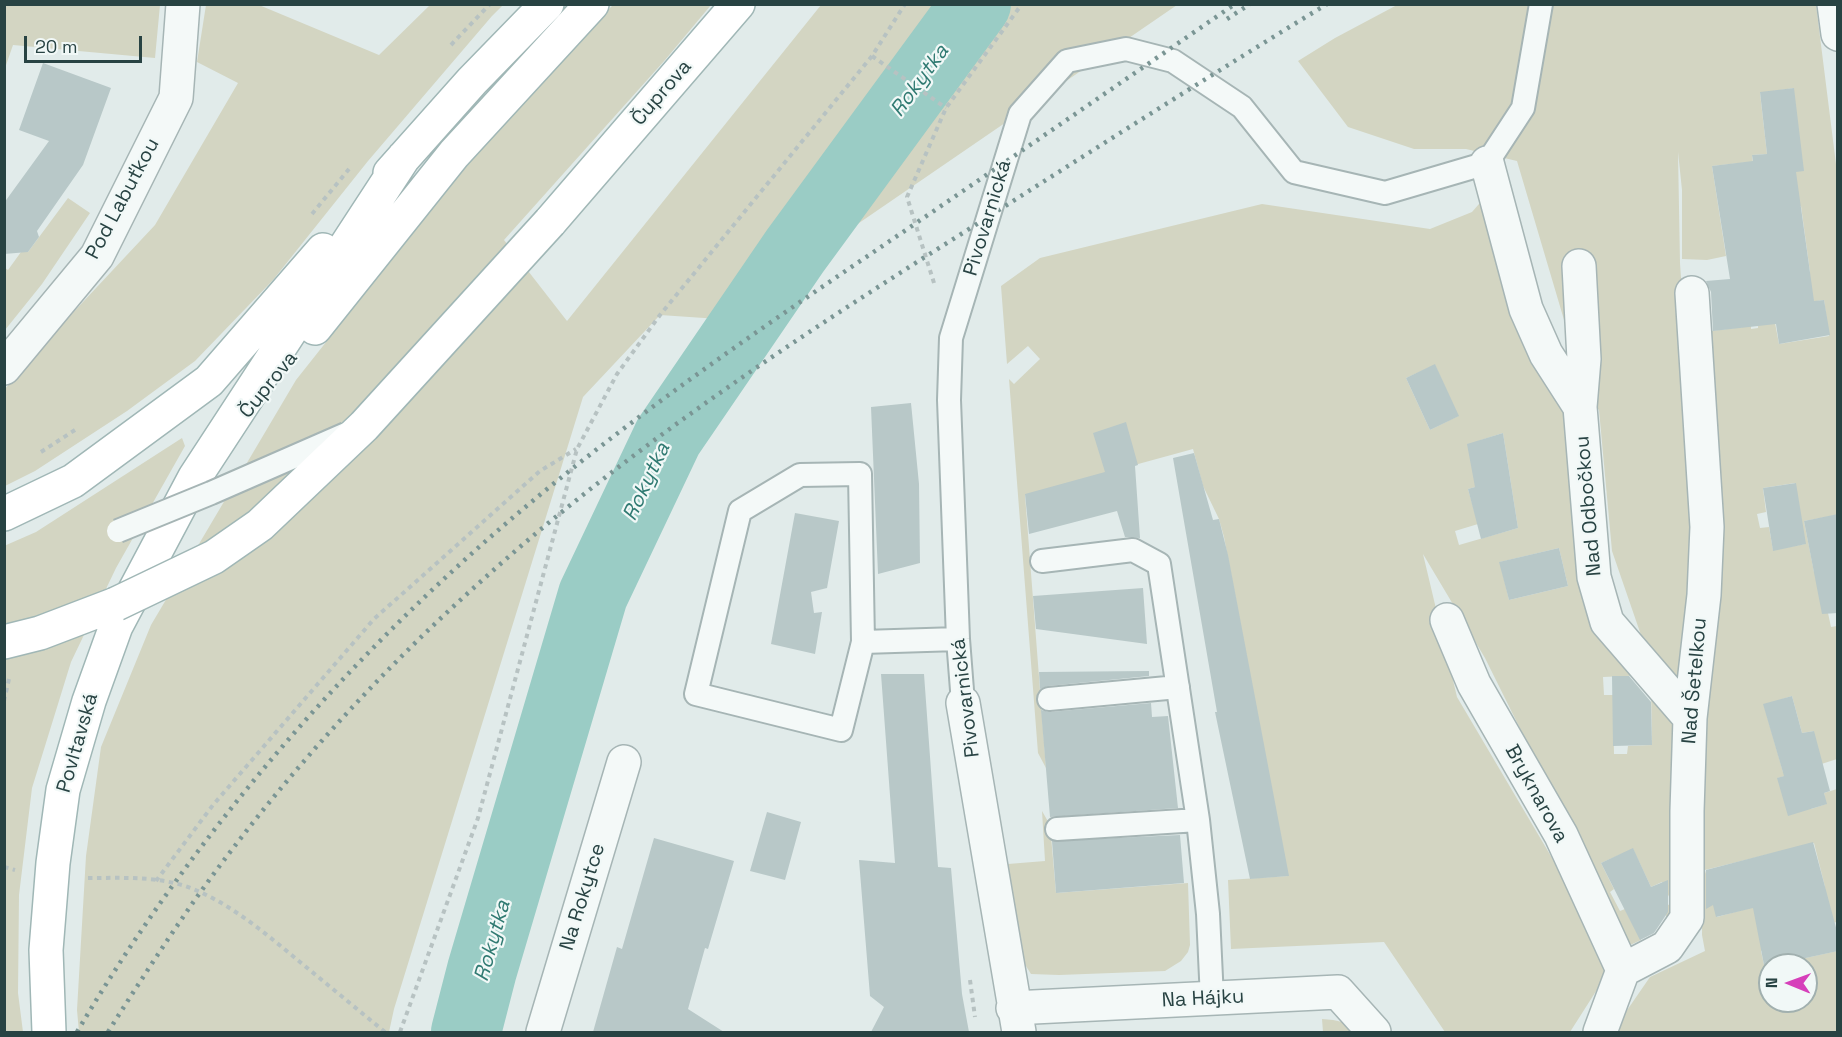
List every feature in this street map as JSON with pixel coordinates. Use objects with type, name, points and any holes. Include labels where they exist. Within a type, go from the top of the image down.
[{"type":"main road","name":"Čuprova","points":[[4,514],[73,481],[209,381],[472,81],[547,4]]},
{"type":"main road","name":"Čuprova","points":[[195,477],[454,154],[592,4]]},
{"type":"main road","name":"Čuprova","points":[[4,642],[40,633],[116,604],[214,557],[260,525],[364,426],[550,222],[738,4]]},
{"type":"main road","name":"Čuprova","points":[[195,477],[404,157]]},
{"type":"main road","name":"Povltavská","points":[[49,1032],[46,950],[53,863],[63,790],[89,701],[116,626],[195,477]]},
{"type":"street","name":"Pod Labuťkou","points":[[4,368],[97,256],[176,98],[183,4]]},
{"type":"street","points":[[1834,4],[1838,34]]},
{"type":"street","name":"Nad Odbočkou","points":[[1487,163],[1526,309],[1546,354],[1580,407]]},
{"type":"street","name":"Nad Odbočkou","points":[[1580,266],[1584,359],[1580,407],[1594,577],[1607,622],[1690,718]]},
{"type":"street","name":"Nad Šetelkou","points":[[1623,970],[1667,947],[1687,918],[1690,718],[1704,595],[1707,528],[1692,292]]},
{"type":"street","name":"Bryknarova","points":[[1447,620],[1474,684],[1561,835],[1623,970]]},
{"type":"street","name":"Pivovarnická","points":[[963,703],[1016,1020]]},
{"type":"street","name":"Na Rokytce","points":[[543,1032],[624,762]]},
{"type":"street","points":[[1600,1032],[1623,970]]},
{"type":"street","name":"Na Hájku","points":[[1016,1020],[1212,999],[1338,992],[1374,1032]]},
{"type":"lane","points":[[1487,163],[1523,108],[1541,4]]},
{"type":"lane","name":"Pivovarnická","points":[[963,703],[958,639],[949,400],[951,338],[1020,114],[1067,61],[1126,49],[1173,61],[1242,107],[1294,172],[1385,193],[1487,163]]},
{"type":"lane","points":[[118,531],[364,426]]},
{"type":"lane","points":[[860,474],[863,642],[842,730],[696,694],[740,512],[800,475],[860,474]]},
{"type":"lane","points":[[1042,561],[1133,550],[1159,564],[1198,820],[1208,914],[1212,999]]},
{"type":"lane","points":[[863,642],[958,639]]},
{"type":"lane","points":[[1049,699],[1178,687]]},
{"type":"lane","points":[[1057,829],[1198,820]]},
{"type":"path","points":[[449,48],[490,4]]},
{"type":"path","points":[[400,1032],[478,818],[577,449],[617,374],[660,315],[872,56],[905,4]]},
{"type":"path","points":[[934,284],[907,196],[945,108],[1022,4]]},
{"type":"path","points":[[872,56],[945,108]]},
{"type":"path","points":[[308,219],[352,165]]},
{"type":"path","points":[[34,458],[83,424]]},
{"type":"path","points":[[156,881],[213,805],[374,619],[540,471],[577,449]]},
{"type":"path","points":[[85,878],[141,878],[184,886],[221,902],[276,942],[385,1032]]},
{"type":"green space","points":[[5,4],[160,5],[155,58],[13,45],[5,68]]},
{"type":"green space","points":[[206,5],[259,5],[379,55],[430,5],[503,5],[368,161],[273,280],[195,361],[127,411],[35,471],[5,486],[5,389],[24,365],[155,225],[238,83],[197,62]]},
{"type":"green space","points":[[613,5],[711,5],[665,60],[504,240],[567,321],[821,5],[1177,5],[719,319],[660,315],[583,397],[394,1009],[389,1032],[79,1032],[77,1010],[86,856],[101,747],[151,625],[296,380],[487,139],[575,42]]},
{"type":"green space","points":[[1397,5],[1816,5],[1838,180],[1838,517],[1837,515],[1804,521],[1814,572],[1819,571],[1831,627],[1837,626],[1837,759],[1778,778],[1808,799],[1811,809],[1826,804],[1824,793],[1837,789],[1837,922],[1822,925],[1758,953],[1758,1013],[1818,1013],[1818,955],[1837,951],[1837,1032],[1612,1032],[1650,977],[1705,951],[1702,935],[1706,316],[1711,331],[1751,326],[1751,329],[1758,328],[1758,324],[1775,323],[1779,344],[1829,336],[1824,300],[1773,307],[1750,162],[1712,166],[1726,256],[1707,260],[1682,259],[1682,190],[1678,152],[1680,263],[1699,544],[1682,685],[1642,638],[1612,551],[1599,410],[1573,381],[1575,357],[1517,161],[1466,149],[1414,149],[1348,127],[1298,61],[1335,38]],"holes":[[[1794,88],[1758,202],[1752,155],[1767,154],[1760,93]],[[1801,206],[1810,272],[1772,278],[1773,210]],[[1795,483],[1805,544],[1773,550],[1769,527],[1760,528],[1757,514],[1766,512],[1763,488]],[[1792,696],[1802,733],[1814,731],[1811,764],[1783,772],[1764,705]],[[1814,843],[1825,887],[1717,917],[1705,870]]]},
{"type":"green space","points":[[68,198],[90,213],[42,284],[5,330],[5,268],[8,270],[21,252],[28,252]]},
{"type":"green space","points":[[1491,201],[1573,403],[1585,578],[1648,675],[1603,677],[1604,695],[1613,695],[1614,754],[1627,754],[1628,746],[1652,745],[1651,685],[1681,721],[1671,925],[1662,908],[1672,903],[1662,882],[1651,887],[1633,849],[1601,863],[1614,889],[1610,892],[1620,911],[1625,909],[1641,940],[1628,946],[1485,658],[1423,554],[1457,697],[1614,963],[1570,1032],[1445,1032],[1384,942],[1231,949],[1228,880],[1288,876],[1224,537],[1219,519],[1203,486],[1193,449],[1025,495],[1046,768],[1038,753],[1009,379],[1014,384],[1040,359],[1028,346],[1007,364],[1001,286],[1040,258],[1262,204],[1430,229],[1472,212],[1479,204]],"holes":[[[1435,365],[1458,416],[1430,430],[1406,378]],[[1503,433],[1518,528],[1459,545],[1455,531],[1478,524],[1468,489],[1475,487],[1481,440]],[[1559,548],[1568,586],[1509,600],[1500,562]]]},
{"type":"green space","points":[[182,438],[185,446],[116,568],[71,662],[32,788],[19,895],[18,993],[23,1032],[4,1032],[4,546],[36,532]]},
{"type":"green space","points":[[1042,811],[1050,825],[1056,893],[1188,883],[1190,945],[1181,961],[1165,971],[1031,974],[1019,955],[1010,904],[1008,864],[1045,861]]},
{"type":"green space","points":[[1322,1019],[1343,1022],[1360,1032],[1323,1032]]},
{"type":"building","points":[[43,63],[111,88],[83,165],[37,231],[39,237],[28,252],[4,254],[4,203],[49,141],[19,130]]},
{"type":"building","points":[[1794,88],[1804,171],[1796,172],[1814,301],[1824,300],[1830,335],[1779,344],[1776,324],[1713,331],[1711,292],[1706,281],[1730,279],[1712,166],[1753,161],[1752,155],[1767,154],[1760,92]]},
{"type":"building","points":[[1435,364],[1459,416],[1430,430],[1406,378]]},
{"type":"building","points":[[911,403],[919,484],[920,563],[878,574],[871,407]]},
{"type":"building","points":[[1126,422],[1138,465],[1135,466],[1140,538],[1125,537],[1117,511],[1029,534],[1025,494],[1105,472],[1093,433]]},
{"type":"building","points":[[1503,433],[1518,528],[1481,539],[1468,489],[1475,487],[1467,444]]},
{"type":"building","points":[[1194,453],[1213,520],[1219,519],[1228,555],[1289,876],[1250,879],[1215,712],[1217,712],[1173,458]]},
{"type":"building","points":[[1796,483],[1806,544],[1773,551],[1763,488]]},
{"type":"building","points":[[795,513],[839,521],[827,588],[811,592],[814,613],[822,612],[815,654],[771,644]]},
{"type":"building","points":[[1838,514],[1838,613],[1822,614],[1804,521]]},
{"type":"building","points":[[1559,548],[1568,586],[1509,600],[1499,562]]},
{"type":"building","points":[[1143,588],[1147,644],[1036,629],[1033,596]]},
{"type":"building","points":[[1149,671],[1149,676],[1048,686],[1040,689],[1039,672]]},
{"type":"building","points":[[881,674],[924,674],[938,867],[951,868],[962,994],[969,1032],[871,1032],[884,1007],[870,996],[859,860],[895,863]]},
{"type":"building","points":[[1612,676],[1629,676],[1651,702],[1652,745],[1613,746]]},
{"type":"building","points":[[1792,696],[1802,733],[1814,731],[1830,791],[1824,793],[1827,804],[1788,816],[1777,778],[1784,776],[1763,704]]},
{"type":"building","points":[[1151,703],[1152,717],[1168,716],[1178,808],[1050,817],[1041,710],[1050,712]]},
{"type":"building","points":[[767,812],[801,822],[785,880],[750,871]]},
{"type":"building","points":[[1180,835],[1184,883],[1056,893],[1052,841]]},
{"type":"building","points":[[654,838],[734,861],[708,949],[705,948],[688,1009],[724,1032],[593,1032],[617,947],[622,949]]},
{"type":"building","points":[[1813,842],[1838,935],[1838,951],[1818,955],[1818,953],[1762,953],[1753,908],[1716,917],[1713,905],[1706,909],[1706,870]]},
{"type":"building","points":[[1633,848],[1651,887],[1668,880],[1668,912],[1654,933],[1640,940],[1601,863]]},
{"type":"waterway","name":"Rokytka","points":[[466,1032],[482,970],[593,595],[668,437],[795,251],[976,4]]},
{"type":"railway","points":[[77,1032],[159,905],[250,785],[350,671],[403,618],[507,522],[610,439],[716,361],[1235,4]]},
{"type":"railway","points":[[1227,19],[1250,4]]},
{"type":"railway","points":[[108,1032],[192,904],[290,777],[400,657],[536,533],[657,438],[847,307],[1327,4]]}]
